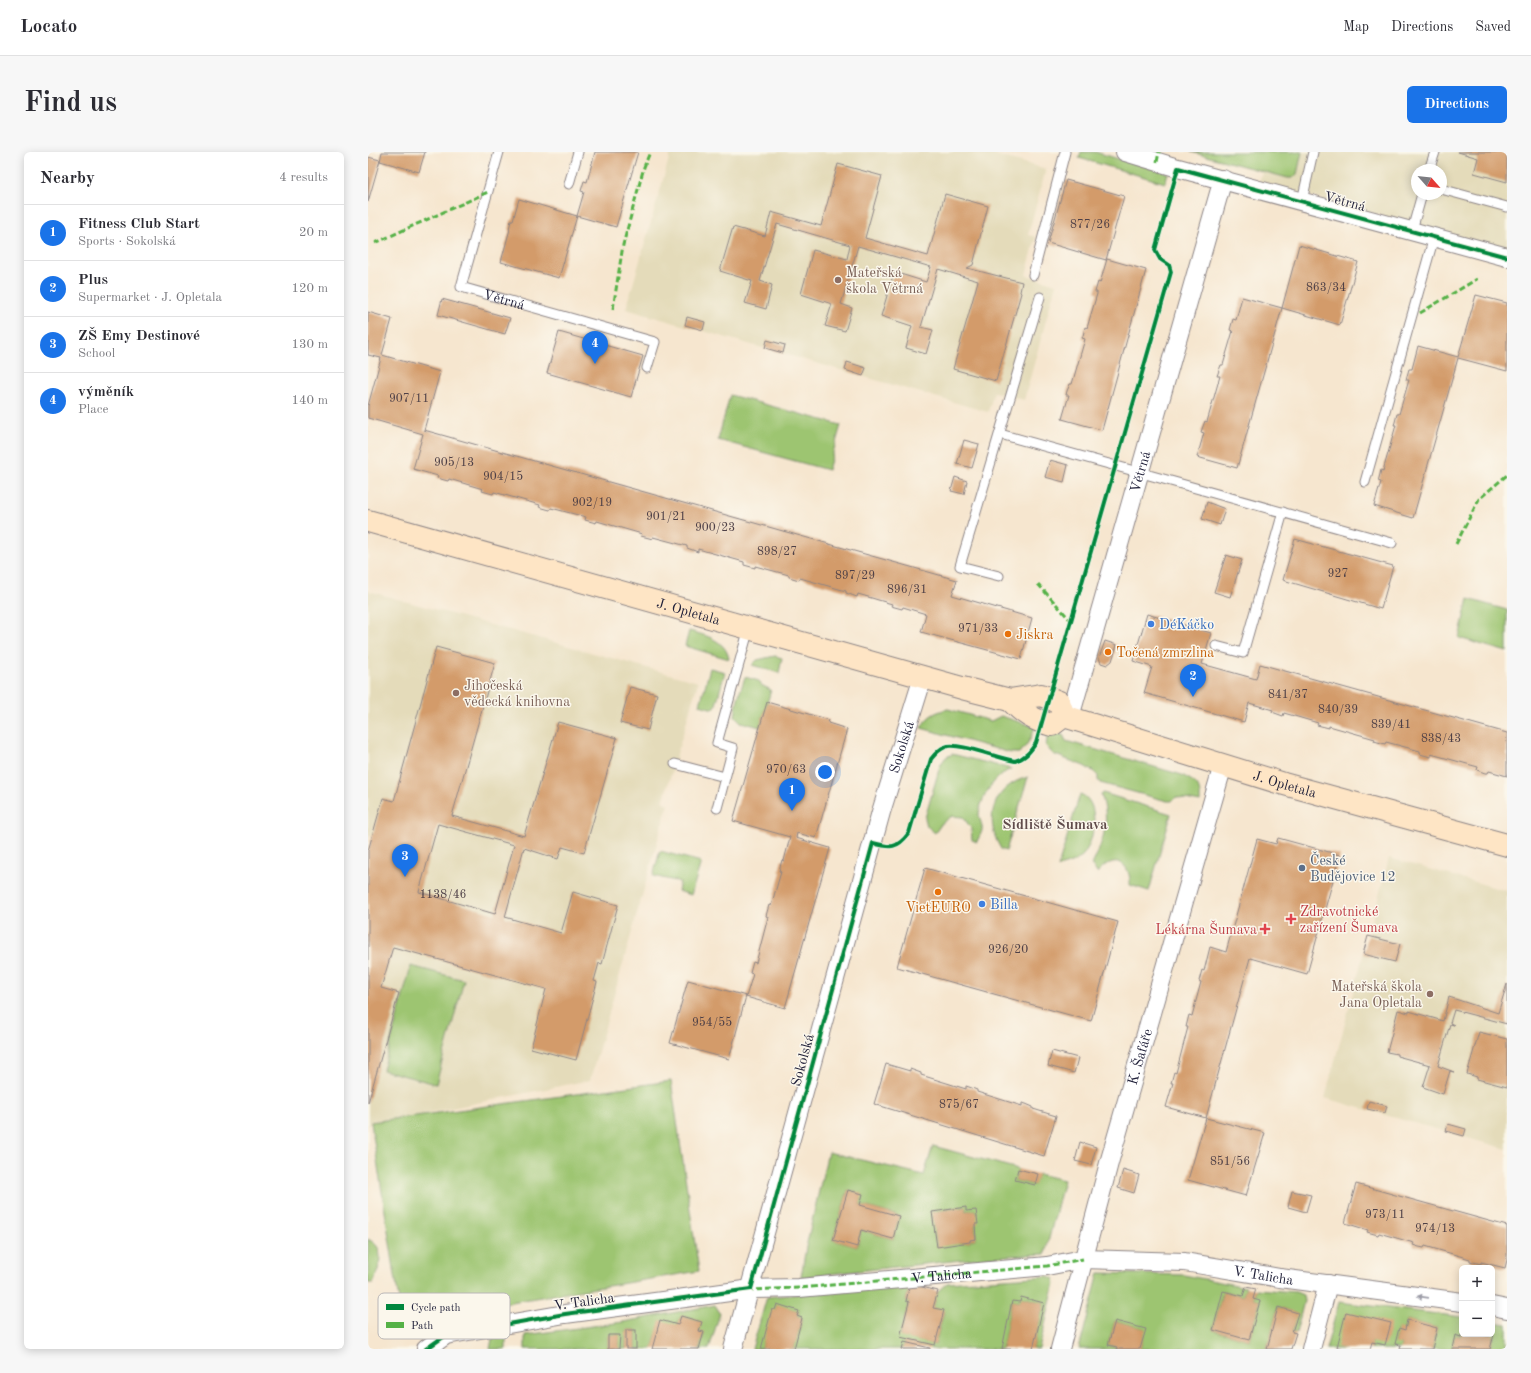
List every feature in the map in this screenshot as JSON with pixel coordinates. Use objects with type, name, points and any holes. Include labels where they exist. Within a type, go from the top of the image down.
[{"type":"street","name":"Větrná","points":[[1124,152],[1158,157],[1223,179],[1507,257]]},
{"type":"street","name":"Větrná","points":[[1067,717],[1140,473],[1223,179]]},
{"type":"street","name":"J. Opletala","points":[[368,521],[924,678],[1010,700],[1021,711],[1034,720],[1052,725],[1067,717],[1284,784],[1507,845]]},
{"type":"street","name":"Sokolská","points":[[733,1349],[751,1289],[881,812],[924,678]]},
{"type":"street","name":"K. Šafáře","points":[[1060,1349],[1083,1259],[1223,765]]},
{"type":"street","name":"V. Talicha","points":[[510,1324],[565,1314],[751,1289],[799,1288],[1047,1266],[1083,1259],[1185,1262],[1280,1278],[1459,1302]]},
{"type":"street","points":[[1312,1349],[1328,1284]]},
{"type":"street","points":[[1495,1307],[1507,1309]]},
{"type":"street","name":"V. Talicha","points":[[426,1349],[440,1339]]},
{"type":"lane","name":"Větrná","points":[[499,152],[461,287],[655,342],[647,368]]},
{"type":"lane","points":[[569,184],[578,152]]},
{"type":"lane","points":[[1033,275],[1065,152]]},
{"type":"lane","points":[[1302,201],[1313,152]]},
{"type":"lane","points":[[1432,164],[1435,152]]},
{"type":"lane","points":[[1447,191],[1507,207]]},
{"type":"lane","points":[[1412,230],[1420,200]]},
{"type":"lane","points":[[1365,482],[1434,237]]},
{"type":"lane","points":[[999,576],[960,566],[1040,297]]},
{"type":"lane","points":[[1000,434],[1392,543]]},
{"type":"lane","points":[[1216,646],[1243,653],[1283,512]]},
{"type":"lane","points":[[717,808],[733,748],[717,744],[749,628]]},
{"type":"lane","points":[[675,764],[725,778]]},
{"type":"shaded area","name":"Mateřská škola Větrná","points":[[671,152],[985,152],[1046,169],[1028,235],[1036,237],[1026,275],[1056,284],[1024,400],[994,392],[988,412],[626,309]]},
{"type":"shaded area","points":[[1268,152],[1507,152],[1507,250],[1259,182]]},
{"type":"shaded area","points":[[368,591],[698,682],[663,802],[668,804],[590,1080],[368,1125],[368,851],[372,837],[368,836]]},
{"type":"shaded area","name":"Mateřská škola Jana Opletala","points":[[1389,858],[1507,891],[1507,1149],[1325,1098]]},
{"type":"green space","points":[[1081,152],[1095,152],[1168,173],[1165,183],[1079,158]]},
{"type":"green space","points":[[1191,152],[1302,152],[1297,174],[1293,178],[1288,178]]},
{"type":"green space","points":[[730,395],[841,425],[828,470],[718,440]]},
{"type":"green space","points":[[1468,599],[1507,610],[1507,652],[1459,638]]},
{"type":"green space","points":[[689,631],[714,639],[724,647],[729,659],[685,646]]},
{"type":"green space","points":[[775,656],[782,658],[779,673],[752,665],[757,660]]},
{"type":"green space","points":[[710,668],[725,672],[715,708],[700,705]]},
{"type":"green space","points":[[745,677],[759,681],[761,685],[771,690],[760,727],[741,722],[735,716],[738,698]]},
{"type":"green space","points":[[948,709],[991,721],[1001,716],[1035,727],[1029,741],[1019,753],[1011,753],[921,728],[926,720],[932,715]]},
{"type":"green space","points":[[1048,731],[1063,735],[1066,741],[1182,775],[1197,785],[1200,791],[1200,802],[1176,797],[1172,801],[1167,801],[1100,783],[1098,776],[1094,772],[1084,766],[1053,754],[1046,746]]},
{"type":"green space","points":[[952,754],[1011,769],[1005,772],[994,782],[983,800],[979,814],[982,830],[977,842],[972,840],[971,828],[963,817],[952,816],[942,823],[935,833],[927,826],[925,818],[940,766],[945,758]]},
{"type":"green space","points":[[1028,777],[1006,851],[1001,849],[996,838],[992,815],[999,796],[1006,788],[1016,781]]},
{"type":"green space","points":[[1103,793],[1171,814],[1149,891],[1130,885],[1128,871],[1123,864],[1119,862],[1108,864],[1097,873],[1092,865],[1104,831],[1105,813],[1101,795]]},
{"type":"green space","points":[[1080,794],[1087,798],[1093,813],[1094,822],[1091,841],[1083,855],[1078,860],[1058,867]]},
{"type":"green space","points":[[660,851],[701,862],[691,895],[678,891],[680,882],[653,876]]},
{"type":"green space","points":[[411,966],[464,980],[436,1084],[383,1070]]},
{"type":"green space","points":[[671,1081],[699,1271],[510,1302],[510,1293],[398,1293],[371,1122]]},
{"type":"green space","points":[[933,1146],[1018,1169],[1015,1180],[1034,1185],[1038,1174],[1064,1180],[1045,1254],[990,1257],[801,1277],[806,1247],[828,1152],[924,1175]],"holes":[[[848,1190],[862,1194],[860,1205],[899,1216],[893,1239],[861,1230],[857,1247],[833,1240]],[[966,1207],[966,1211],[976,1210],[976,1239],[970,1240],[970,1242],[937,1246],[932,1212]]]},
{"type":"green space","points":[[368,1239],[376,1245],[380,1254],[379,1267],[373,1283],[368,1283]]},
{"type":"green space","points":[[1099,1273],[1184,1275],[1246,1287],[1243,1296],[1223,1291],[1213,1330],[1249,1340],[1260,1301],[1253,1299],[1256,1289],[1296,1292],[1303,1295],[1304,1301],[1296,1333],[1292,1332],[1297,1313],[1278,1307],[1267,1349],[1140,1349],[1145,1329],[1115,1321],[1108,1345],[1117,1347],[1116,1349],[1079,1349]]},
{"type":"green space","points":[[1048,1276],[1053,1278],[1055,1283],[1039,1349],[1033,1349],[1044,1303],[1022,1297],[1020,1302],[1012,1301],[1002,1349],[932,1349],[904,1342],[902,1349],[790,1349],[794,1348],[802,1318],[797,1316],[799,1311],[777,1305],[761,1349],[752,1349],[767,1297],[910,1284],[906,1301],[909,1302],[900,1336],[935,1345],[944,1311],[933,1308],[938,1291],[947,1283]]},
{"type":"green space","points":[[1339,1302],[1459,1317],[1459,1336],[1455,1335],[1452,1349],[1432,1349],[1437,1328],[1407,1320],[1405,1330],[1399,1329],[1395,1343],[1401,1345],[1400,1349],[1370,1349],[1372,1342],[1390,1324],[1345,1349],[1326,1349]]},
{"type":"green space","points":[[715,1305],[720,1313],[709,1349],[699,1349],[704,1333],[699,1331],[701,1322],[681,1316],[678,1325],[656,1335],[652,1349],[636,1349],[636,1330],[626,1330],[626,1349],[619,1349],[619,1335],[608,1335],[608,1349],[525,1349],[525,1335],[623,1322]]},
{"type":"green space","points":[[1495,1322],[1507,1324],[1507,1349],[1490,1349],[1494,1337],[1495,1337]]},
{"type":"green space","points":[[492,1339],[506,1339],[506,1349],[490,1349]]},
{"type":"building","points":[[382,152],[425,152],[419,172],[380,161]]},
{"type":"building","points":[[595,152],[638,152],[616,227],[577,216],[584,192],[581,191],[584,181],[587,182]]},
{"type":"building","points":[[1458,152],[1507,152],[1507,182],[1474,173],[1478,158]]},
{"type":"building","points":[[368,157],[380,160],[368,202]]},
{"type":"building","points":[[838,164],[882,176],[865,238],[928,256],[945,194],[988,206],[973,265],[967,268],[1022,282],[1021,293],[996,381],[953,369],[978,281],[938,269],[921,327],[933,330],[926,354],[906,348],[912,326],[881,316],[894,272],[926,282],[931,267],[858,246],[841,304],[852,308],[845,331],[825,326],[832,304],[801,294],[813,250],[847,259],[850,245],[777,224],[760,281],[772,285],[766,309],[745,303],[752,281],[720,271],[733,227],[765,236],[771,212],[821,226]]},
{"type":"building","points":[[1066,180],[1124,196],[1106,260],[1048,243]]},
{"type":"building","points":[[519,199],[577,216],[559,278],[501,262],[511,220],[513,220]]},
{"type":"building","points":[[1299,245],[1358,262],[1340,325],[1282,308]]},
{"type":"building","points":[[1107,259],[1146,270],[1102,430],[1062,419],[1069,395],[1066,395],[1067,391],[1070,384],[1072,384],[1085,339],[1082,338],[1085,327],[1087,328],[1097,294],[1097,292],[1095,292],[1098,282],[1100,283]]},
{"type":"building","points":[[1476,295],[1507,303],[1507,371],[1458,358],[1413,518],[1374,506],[1381,482],[1378,481],[1381,470],[1383,471],[1396,425],[1394,425],[1397,414],[1399,414],[1409,380],[1406,380],[1407,376],[1409,369],[1412,369],[1418,346],[1458,357]]},
{"type":"building","points":[[1242,297],[1282,308],[1237,468],[1197,457],[1204,433],[1201,432],[1205,421],[1207,422],[1220,376],[1217,376],[1221,365],[1223,365],[1233,331],[1230,330],[1233,319],[1236,320]]},
{"type":"building","points":[[442,299],[510,318],[505,334],[438,315]]},
{"type":"building","points":[[368,312],[392,319],[382,355],[440,372],[424,430],[957,580],[952,595],[1032,618],[1021,659],[921,632],[926,614],[903,607],[902,609],[891,606],[892,604],[858,594],[857,597],[846,593],[846,591],[800,578],[799,580],[789,577],[789,575],[755,566],[755,568],[744,565],[744,562],[698,549],[698,552],[687,548],[687,546],[653,537],[652,539],[641,536],[642,534],[597,521],[596,523],[585,520],[586,517],[551,508],[550,510],[539,507],[540,505],[494,492],[493,494],[482,491],[483,489],[449,479],[448,481],[437,478],[438,476],[413,469],[423,434],[368,418],[368,406],[381,358],[368,355]]},
{"type":"building","points":[[687,317],[705,322],[703,330],[685,325]]},
{"type":"building","points":[[559,332],[643,356],[631,397],[547,373]]},
{"type":"building","points":[[767,340],[785,345],[783,353],[765,348]]},
{"type":"building","points":[[847,362],[866,368],[863,376],[845,370]]},
{"type":"building","points":[[964,440],[979,444],[972,468],[957,464]]},
{"type":"building","points":[[1050,460],[1068,465],[1064,482],[1045,477]]},
{"type":"building","points":[[955,477],[967,481],[964,494],[951,491]]},
{"type":"building","points":[[1207,502],[1225,509],[1220,525],[1202,519]]},
{"type":"building","points":[[1295,539],[1393,566],[1381,609],[1283,580]]},
{"type":"building","points":[[1226,555],[1242,560],[1230,597],[1214,592]]},
{"type":"building","points":[[1147,614],[1211,633],[1202,664],[1256,679],[1260,664],[1507,733],[1507,776],[1489,771],[1488,773],[1485,773],[1477,770],[1478,767],[1431,754],[1431,757],[1427,756],[1420,754],[1420,751],[1386,742],[1385,744],[1374,741],[1375,739],[1329,726],[1329,728],[1317,725],[1318,723],[1284,713],[1283,716],[1272,712],[1273,710],[1249,703],[1244,722],[1144,693],[1152,667],[1133,661]]},
{"type":"building","name":"Točená zmrzlina","points":[[1105,641],[1117,645],[1112,661],[1107,665],[1101,663],[1099,658]]},
{"type":"building","points":[[436,647],[495,663],[452,816],[524,836],[558,722],[617,738],[584,853],[562,847],[558,859],[524,848],[505,917],[561,933],[573,892],[618,905],[602,964],[599,963],[594,981],[597,982],[576,1060],[531,1048],[546,989],[393,947],[381,988],[399,993],[368,1103],[368,851],[383,798],[394,801]],"holes":[[[438,824],[514,845],[495,914],[419,892]]]},
{"type":"building","points":[[630,687],[657,694],[648,730],[620,723]]},
{"type":"building","points":[[767,702],[829,720],[828,723],[847,729],[816,838],[797,833],[796,838],[830,848],[785,1008],[746,997],[753,974],[750,973],[753,962],[756,963],[768,917],[766,916],[769,905],[771,906],[781,872],[779,871],[782,860],[784,861],[790,837],[733,821]]},
{"type":"building","points":[[1278,838],[1340,855],[1307,974],[1250,958],[1206,1118],[1166,1107],[1173,1083],[1171,1083],[1174,1072],[1176,1073],[1188,1027],[1186,1027],[1189,1015],[1192,1016],[1201,982],[1199,981],[1202,970],[1204,971],[1210,947],[1226,952],[1257,839],[1276,844]]},
{"type":"building","points":[[925,868],[1118,922],[1091,1021],[897,967]]},
{"type":"building","points":[[1368,936],[1400,944],[1395,962],[1363,954]]},
{"type":"building","points":[[688,980],[746,996],[729,1059],[670,1043]]},
{"type":"building","points":[[1507,984],[1507,1024],[1454,1010],[1450,1023],[1454,1025],[1450,1024],[1438,1066],[1454,1072],[1450,1071],[1443,1094],[1423,1087],[1430,1065],[1387,1052],[1398,1010],[1409,1013],[1409,1011],[1443,1021],[1449,997],[1498,1013]]},
{"type":"building","points":[[1479,1032],[1507,1039],[1507,1087],[1477,1079],[1477,1077],[1467,1074]]},
{"type":"building","points":[[1052,1051],[1078,1058],[1074,1073],[1048,1066]]},
{"type":"building","points":[[886,1064],[910,1071],[910,1069],[921,1073],[921,1075],[966,1089],[966,1086],[977,1090],[977,1092],[1022,1106],[1022,1103],[1026,1104],[1033,1107],[1033,1109],[1056,1116],[1044,1156],[874,1104]]},
{"type":"building","points":[[1369,1101],[1387,1106],[1385,1113],[1367,1109]]},
{"type":"building","points":[[1206,1118],[1265,1133],[1246,1196],[1188,1180]]},
{"type":"building","points":[[1448,1124],[1466,1129],[1464,1136],[1446,1131]]},
{"type":"building","points":[[1080,1142],[1096,1147],[1091,1165],[1075,1161]]},
{"type":"building","points":[[1018,1169],[1038,1174],[1035,1185],[1015,1180]]},
{"type":"building","points":[[1123,1170],[1139,1175],[1134,1193],[1118,1188]]},
{"type":"building","points":[[1356,1184],[1507,1226],[1507,1260],[1505,1268],[1481,1262],[1481,1264],[1477,1263],[1470,1261],[1470,1259],[1425,1246],[1424,1248],[1419,1247],[1413,1245],[1414,1243],[1379,1233],[1378,1235],[1367,1232],[1368,1230],[1345,1223]]},
{"type":"building","points":[[848,1190],[863,1194],[860,1205],[899,1216],[893,1239],[861,1230],[857,1247],[833,1240]]},
{"type":"building","points":[[1292,1191],[1311,1195],[1306,1212],[1288,1207]]},
{"type":"building","points":[[966,1207],[966,1211],[976,1210],[978,1224],[975,1224],[976,1239],[970,1240],[970,1242],[937,1247],[932,1212]]},
{"type":"building","points":[[910,1284],[938,1291],[933,1308],[944,1310],[935,1345],[900,1337],[909,1302],[906,1301]]},
{"type":"building","points":[[1246,1287],[1256,1289],[1253,1299],[1260,1301],[1249,1340],[1213,1330],[1223,1291],[1243,1296]]},
{"type":"building","points":[[1021,1297],[1044,1303],[1033,1349],[1002,1349],[1012,1301],[1020,1302]]},
{"type":"building","points":[[777,1304],[799,1311],[797,1316],[802,1318],[794,1349],[761,1349],[772,1309],[775,1310]]},
{"type":"building","points":[[1278,1307],[1298,1313],[1292,1332],[1296,1333],[1291,1349],[1267,1349]]},
{"type":"building","points":[[1346,1312],[1391,1323],[1385,1345],[1372,1342],[1370,1349],[1345,1349],[1337,1347]]},
{"type":"building","points":[[681,1316],[702,1322],[699,1331],[704,1332],[699,1349],[652,1349],[660,1320],[678,1325]]},
{"type":"building","points":[[1407,1320],[1437,1328],[1432,1349],[1400,1349],[1401,1345],[1395,1344],[1399,1328],[1405,1330]]},
{"type":"building","points":[[1115,1321],[1146,1329],[1140,1349],[1116,1349],[1117,1347],[1108,1345]]},
{"type":"building","points":[[626,1330],[636,1330],[636,1349],[626,1349]]},
{"type":"building","points":[[608,1335],[620,1335],[619,1349],[608,1349]]},
{"type":"building","points":[[1455,1335],[1459,1337],[1493,1337],[1490,1349],[1452,1349]]},
{"type":"building","points":[[904,1342],[930,1348],[930,1349],[902,1349]]},
{"type":"marked path","points":[[613,309],[623,245],[644,167],[650,152]]},
{"type":"marked path","points":[[1157,162],[1159,152]]},
{"type":"marked path","points":[[375,243],[488,192]]},
{"type":"marked path","points":[[1420,313],[1477,279]]},
{"type":"marked path","points":[[1456,544],[1479,499],[1507,475]]},
{"type":"marked path","points":[[1038,584],[1072,622]]},
{"type":"marked path","points":[[748,1290],[799,1288],[1047,1266],[1083,1259]]},
{"type":"cycle path","points":[[510,1324],[565,1314],[751,1289],[873,843],[885,846],[897,845],[909,833],[931,759],[941,749],[945,747],[959,746],[1015,761],[1027,754],[1036,743],[1171,272],[1169,265],[1160,259],[1155,250],[1178,168],[1507,257]]},
{"type":"cycle path","points":[[426,1349],[440,1339]]},
{"type":"place","name":"Mateřská škola Větrná","points":[[838,280]]},
{"type":"place","name":"výměník","points":[[595,364]]},
{"type":"place","name":"DéKáčko","points":[[1151,624]]},
{"type":"place","name":"Jiskra","points":[[1008,634]]},
{"type":"place","name":"Točená zmrzlina","points":[[1108,652]]},
{"type":"place","name":"Jihočeská vědecká knihovna","points":[[456,693]]},
{"type":"place","name":"Plus","points":[[1193,697]]},
{"type":"place","name":"Fitness Club Start","points":[[792,811]]},
{"type":"place","name":"České Budějovice 12","points":[[1302,868]]},
{"type":"place","name":"ZŠ Emy Destinové","points":[[405,877]]},
{"type":"place","name":"VietEURO","points":[[938,892]]},
{"type":"place","name":"Billa","points":[[982,904]]},
{"type":"place","name":"Zdravotnické zařízení Šumava","points":[[1291,919]]},
{"type":"place","name":"Lékárna Šumava","points":[[1265,929]]},
{"type":"place","name":"Mateřská škola Jana Opletala","points":[[1430,994]]},
{"type":"district","name":"Sídliště Šumava","points":[[1055,824]]}]
